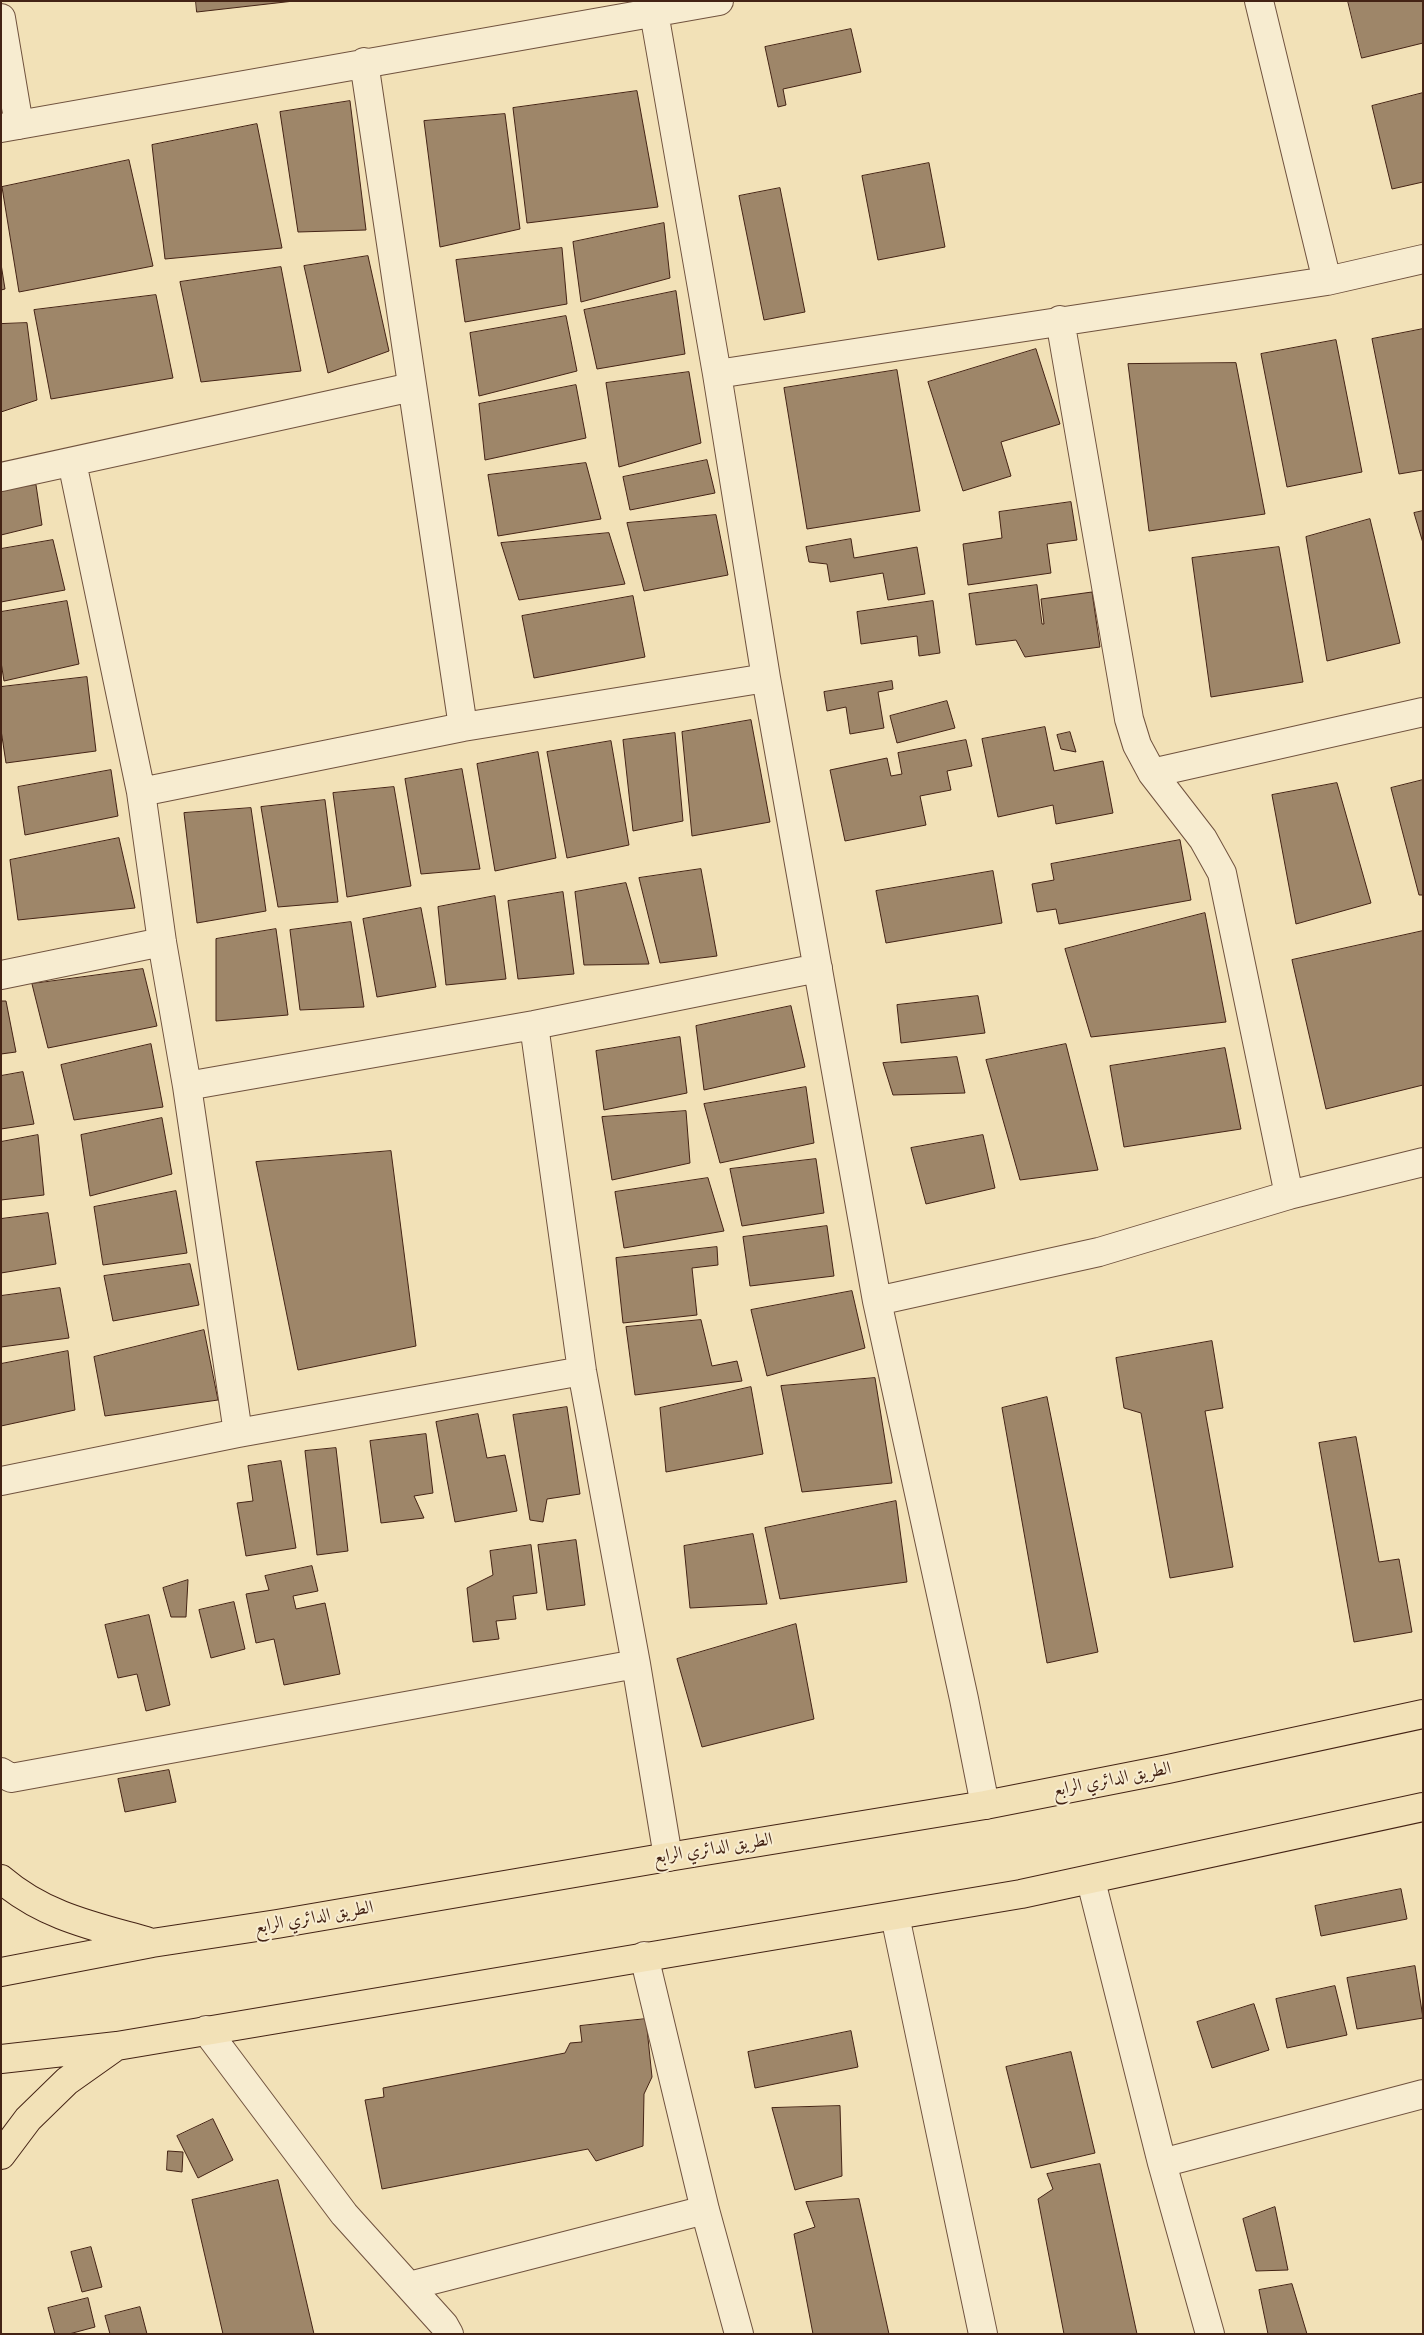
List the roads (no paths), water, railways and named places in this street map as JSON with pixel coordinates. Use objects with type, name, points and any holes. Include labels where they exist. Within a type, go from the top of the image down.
[{"type":"main road","name":"الطريق الدائري الرابع","points":[[1,1972],[152,1943],[287,1923],[668,1857],[985,1805],[1168,1769],[1423,1714]]},
{"type":"main road","points":[[1,2059],[117,2046],[644,1956],[895,1916],[1091,1881],[1423,1807]]},
{"type":"main road","points":[[1,1879],[20,1895],[65,1918],[152,1943]]},
{"type":"main road","points":[[1,2156],[28,2119],[67,2080],[117,2046]]},
{"type":"street","points":[[1,18],[10,126],[653,7],[719,1]]},
{"type":"street","points":[[1259,1],[1327,281]]},
{"type":"street","points":[[653,7],[717,374],[766,678],[877,1301],[964,1699],[985,1805]]},
{"type":"street","points":[[364,62],[463,727]]},
{"type":"street","points":[[717,374],[1060,320],[1327,281],[1423,259]]},
{"type":"street","points":[[1060,320],[1129,719],[1137,745],[1152,773],[1203,839],[1222,873],[1289,1195]]},
{"type":"street","points":[[1,477],[412,387]]},
{"type":"street","points":[[72,462],[141,792],[162,942],[187,1086],[238,1433]]},
{"type":"street","points":[[141,792],[463,727],[766,678]]},
{"type":"street","points":[[1152,773],[1423,712]]},
{"type":"street","points":[[1,975],[162,942]]},
{"type":"street","points":[[187,1086],[534,1025],[818,968]]},
{"type":"street","points":[[534,1025],[582,1371],[636,1664],[668,1857]]},
{"type":"street","points":[[877,1301],[1099,1252],[1289,1195],[1423,1162]]},
{"type":"street","points":[[1,1481],[238,1433],[582,1371]]},
{"type":"street","points":[[1,1772],[11,1778],[636,1664]]},
{"type":"street","points":[[1091,1881],[1162,2163],[1210,2334]]},
{"type":"street","points":[[895,1916],[983,2334]]},
{"type":"street","points":[[644,1956],[705,2210],[739,2334]]},
{"type":"street","points":[[206,2030],[344,2214],[444,2325],[449,2334]]},
{"type":"street","points":[[1162,2163],[1423,2094]]},
{"type":"street","points":[[409,2286],[705,2210]]}]
